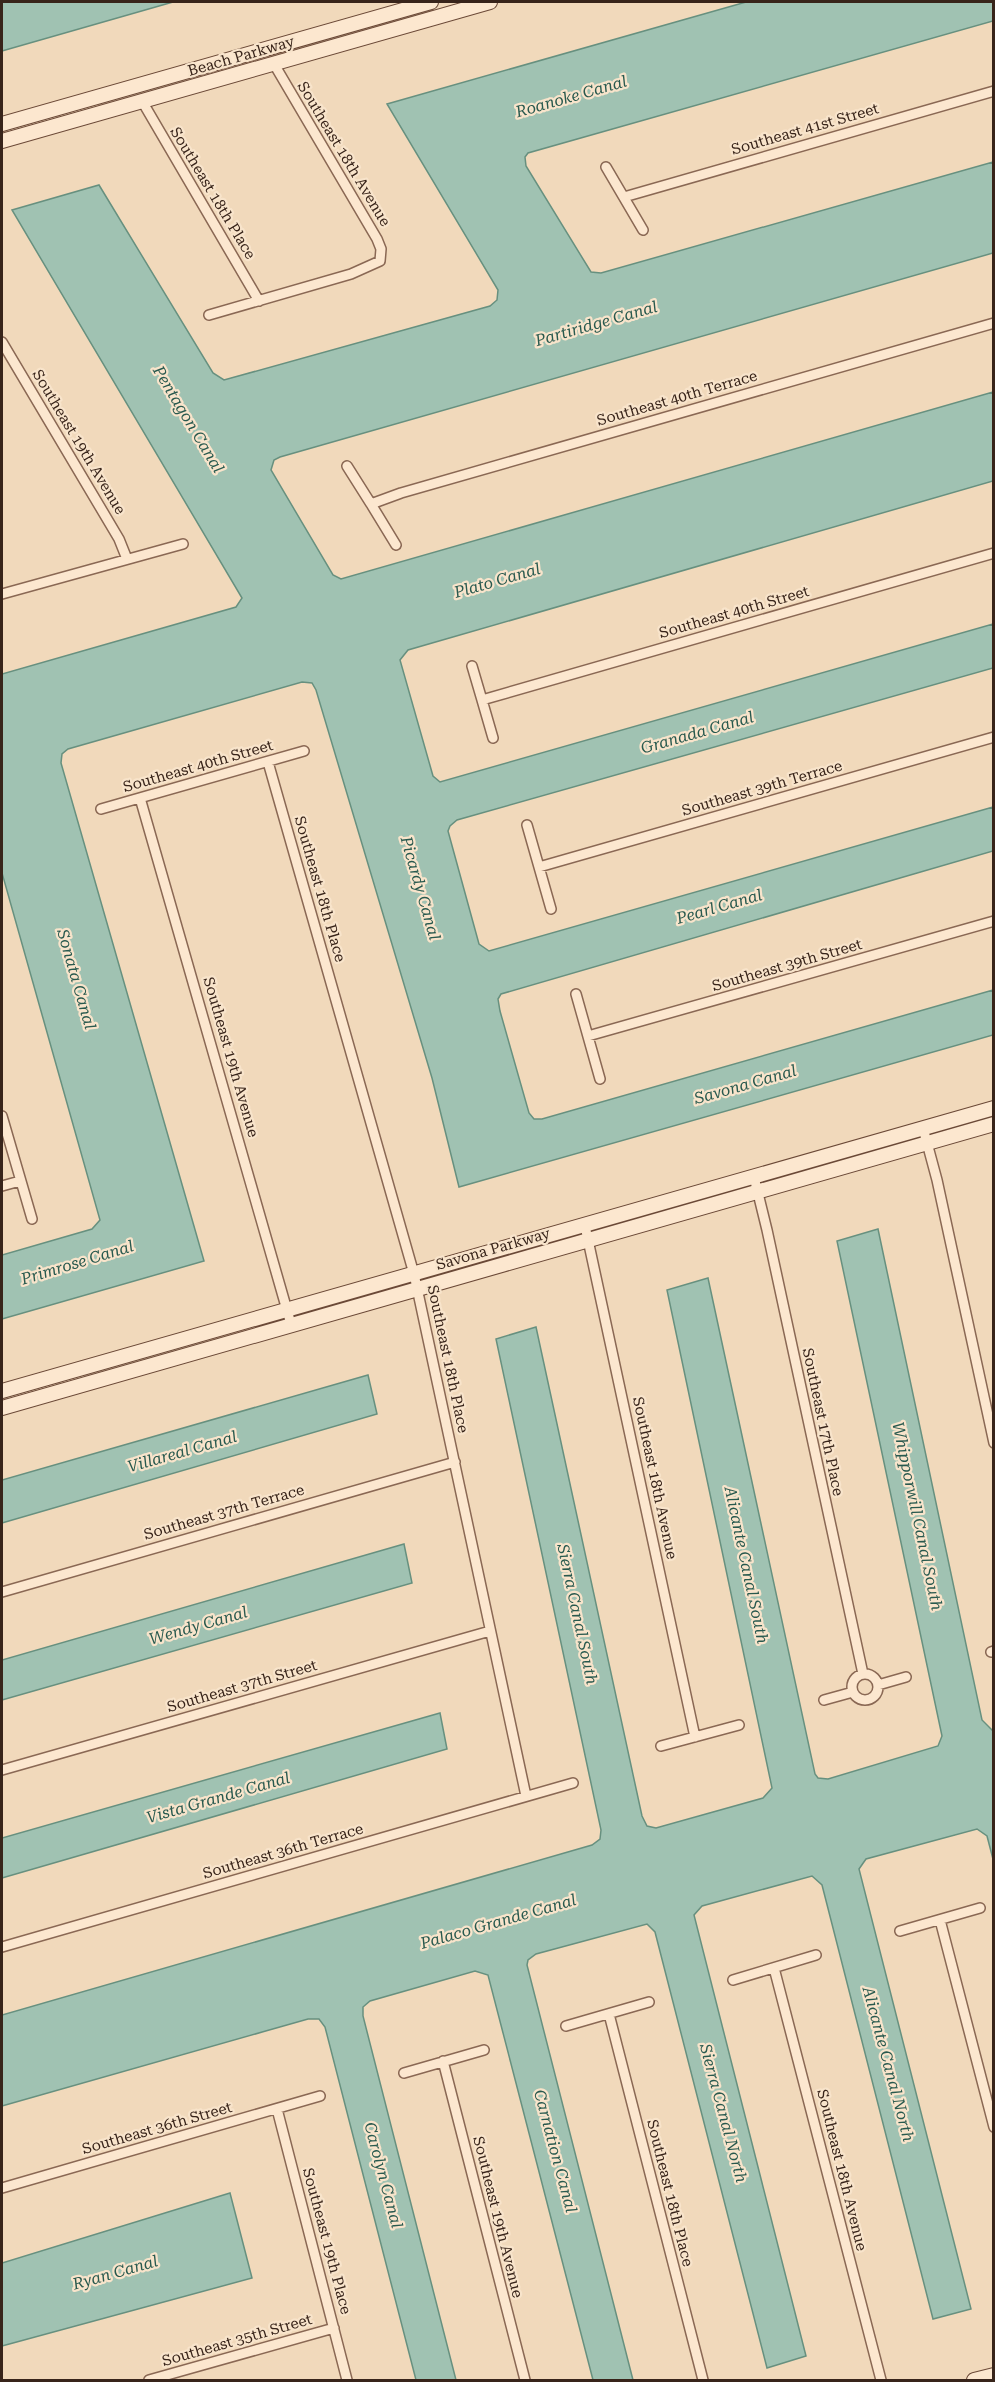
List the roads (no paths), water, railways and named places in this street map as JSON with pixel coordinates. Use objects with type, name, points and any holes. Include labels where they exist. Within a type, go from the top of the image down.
[{"type":"street","name":"Beach Parkway","points":[[2,124],[431,2]]},
{"type":"street","name":"Beach Parkway","points":[[2,141],[490,2]]},
{"type":"street","points":[[267,49],[274,64]]},
{"type":"street","name":"Southeast 18th Avenue","points":[[259,301],[351,274],[380,261],[381,249],[274,64]]},
{"type":"street","points":[[137,86],[142,101]]},
{"type":"street","name":"Southeast 41st Street","points":[[624,197],[993,91]]},
{"type":"street","name":"Southeast 18th Place","points":[[142,101],[259,301]]},
{"type":"street","points":[[606,167],[643,230]]},
{"type":"street","points":[[209,315],[259,301]]},
{"type":"street","name":"Southeast 40th Terrace","points":[[370,504],[401,493],[993,323]]},
{"type":"street","name":"Southeast 19th Avenue","points":[[2,342],[119,539],[127,559]]},
{"type":"street","points":[[347,466],[396,545]]},
{"type":"street","points":[[2,594],[183,544]]},
{"type":"street","name":"Southeast 40th Street","points":[[482,700],[993,553]]},
{"type":"street","points":[[472,666],[492,738]]},
{"type":"street","name":"Southeast 39th Terrace","points":[[539,867],[993,737]]},
{"type":"street","name":"Southeast 40th Street","points":[[101,809],[304,751]]},
{"type":"street","name":"Southeast 18th Place","points":[[268,762],[414,1274],[526,1796]]},
{"type":"street","name":"Southeast 19th Avenue","points":[[140,798],[291,1324]]},
{"type":"street","points":[[527,825],[551,909]]},
{"type":"street","name":"Southeast 39th Street","points":[[588,1036],[993,921]]},
{"type":"street","points":[[576,994],[600,1079]]},
{"type":"street","name":"Savona Parkway","points":[[2,1391],[414,1274],[757,1191],[925,1135],[993,1108]]},
{"type":"street","points":[[2,1116],[32,1219]]},
{"type":"street","name":"Savona Parkway","points":[[3,1408],[417,1288],[753,1177],[925,1135],[993,1124]]},
{"type":"street","points":[[925,1135],[993,1443]]},
{"type":"street","name":"Southeast 17th Place","points":[[753,1177],[863,1674]]},
{"type":"street","points":[[2,1186],[20,1181]]},
{"type":"street","name":"Southeast 18th Avenue","points":[[586,1232],[695,1737]]},
{"type":"street","points":[[2,1391],[3,1408]]},
{"type":"street","name":"Southeast 37th Terrace","points":[[2,1592],[454,1462]]},
{"type":"street","name":"Southeast 37th Street","points":[[2,1770],[490,1631]]},
{"type":"street","points":[[863,1674],[874,1677],[878,1684],[877,1693],[871,1698],[859,1698],[853,1692],[854,1681],[863,1674]]},
{"type":"street","points":[[878,1684],[906,1677]]},
{"type":"street","points":[[824,1700],[853,1692]]},
{"type":"street","points":[[662,1746],[739,1725]]},
{"type":"street","name":"Southeast 36th Terrace","points":[[2,1947],[573,1783]]},
{"type":"street","points":[[900,1931],[980,1908]]},
{"type":"street","points":[[940,1920],[993,2127]]},
{"type":"street","points":[[734,1980],[816,1955]]},
{"type":"street","name":"Southeast 18th Avenue","points":[[774,1968],[881,2380]]},
{"type":"street","points":[[566,2026],[649,2002]]},
{"type":"street","name":"Southeast 18th Place","points":[[609,2013],[703,2380]]},
{"type":"street","points":[[404,2073],[484,2050]]},
{"type":"street","name":"Southeast 19th Avenue","points":[[443,2061],[525,2380]]},
{"type":"street","name":"Southeast 36th Street","points":[[2,2188],[320,2096]]},
{"type":"street","name":"Southeast 19th Place","points":[[277,2109],[347,2380]]},
{"type":"street","name":"Southeast 35th Street","points":[[149,2380],[334,2328]]},
{"type":"street","points":[[974,2380],[993,2375]]},
{"type":"water","points":[[2,2],[173,2],[2,51]]},
{"type":"water","points":[[746,2],[993,2],[993,21],[528,153],[525,157],[526,166],[591,272],[601,273],[993,162],[993,253],[280,457],[274,460],[271,470],[333,575],[341,579],[993,392],[993,481],[408,650],[400,660],[433,776],[440,782],[993,624],[993,668],[457,820],[448,831],[479,944],[489,951],[993,807],[993,851],[501,994],[498,999],[500,1011],[529,1113],[534,1119],[542,1119],[993,990],[993,1035],[459,1187],[432,1078],[312,683],[302,682],[68,749],[62,754],[61,763],[204,1261],[2,1319],[2,1255],[92,1229],[100,1220],[2,873],[2,674],[236,607],[242,598],[12,210],[99,185],[213,373],[224,380],[490,306],[497,300],[498,290],[387,104]]},
{"type":"water","points":[[878,1229],[982,1720],[993,1731],[994,1863],[987,1836],[977,1829],[866,1859],[859,1869],[971,2309],[933,2319],[822,1885],[812,1876],[702,1906],[694,1915],[806,2356],[767,2368],[655,1932],[647,1924],[536,1954],[528,1960],[527,1965],[633,2380],[593,2380],[488,1975],[475,1971],[370,2001],[363,2007],[363,2016],[456,2380],[416,2380],[325,2027],[319,2019],[308,2019],[2,2106],[2,2015],[592,1845],[600,1839],[601,1830],[496,1339],[536,1327],[642,1816],[647,1826],[656,1828],[763,1798],[772,1788],[667,1290],[708,1278],[815,1774],[818,1778],[828,1779],[938,1746],[942,1736],[837,1241]]},
{"type":"water","name":"Villareal Canal","points":[[368,1375],[377,1414],[2,1523],[2,1480]]},
{"type":"water","name":"Wendy Canal","points":[[404,1544],[412,1583],[2,1700],[2,1660]]},
{"type":"water","name":"Vista Grande Canal","points":[[440,1713],[447,1749],[2,1878],[2,1838]]},
{"type":"water","name":"Ryan Canal","points":[[230,2193],[252,2278],[2,2346],[2,2263]]},
{"type":"water label","name":"Roanoke Canal","points":[[571,96]]},
{"type":"water label","name":"Partiridge Canal","points":[[596,323]]},
{"type":"water label","name":"Pentagon Canal","points":[[189,419]]},
{"type":"water label","name":"Plato Canal","points":[[497,580]]},
{"type":"water label","name":"Granada Canal","points":[[697,732]]},
{"type":"water label","name":"Picardy Canal","points":[[421,888]]},
{"type":"water label","name":"Pearl Canal","points":[[719,906]]},
{"type":"water label","name":"Sonata Canal","points":[[77,979]]},
{"type":"water label","name":"Savona Canal","points":[[745,1084]]},
{"type":"water label","name":"Primrose Canal","points":[[77,1262]]},
{"type":"water label","name":"Whipporwill Canal South","points":[[918,1516]]},
{"type":"water label","name":"Alicante Canal South","points":[[747,1565]]},
{"type":"water label","name":"Sierra Canal South","points":[[578,1614]]},
{"type":"water label","name":"Palaco Grande Canal","points":[[498,1921]]},
{"type":"water label","name":"Alicante Canal North","points":[[889,2064]]},
{"type":"water label","name":"Sierra Canal North","points":[[724,2113]]},
{"type":"water label","name":"Carnation Canal","points":[[556,2151]]},
{"type":"water label","name":"Carolyn Canal","points":[[384,2175]]}]
